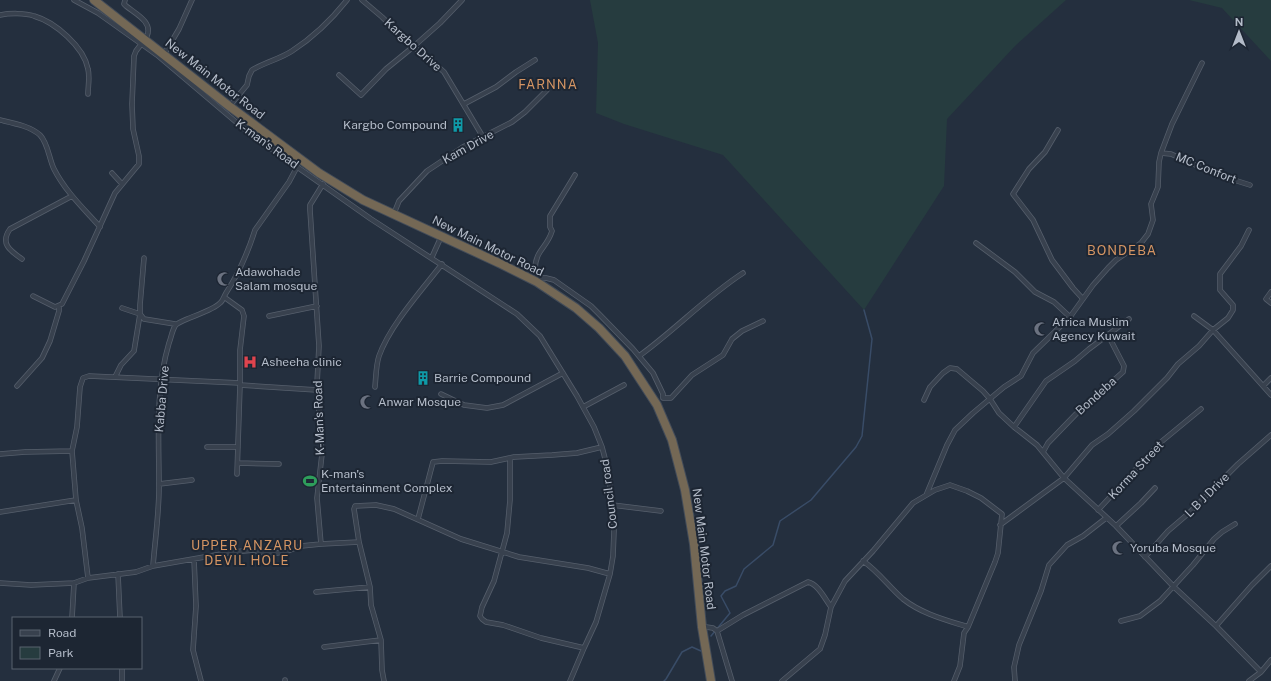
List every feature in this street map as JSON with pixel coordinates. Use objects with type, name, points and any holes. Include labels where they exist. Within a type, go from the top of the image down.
[{"type":"highway","name":"New Main Motor Road","points":[[94,0],[188,76],[319,173],[363,200],[537,282],[576,308],[599,328],[625,356],[657,405],[672,440],[685,490],[694,544],[702,626],[710,681]]},
{"type":"highway","name":"New Main Motor Road","points":[[101,0],[144,40],[166,51],[229,106],[322,169],[395,211],[540,279],[578,304],[602,324],[628,352],[662,400],[677,438],[690,487],[698,544],[706,627],[715,681]]},
{"type":"street","points":[[74,0],[98,12],[144,40]]},
{"type":"street","points":[[33,296],[55,307],[64,301],[100,227],[114,193],[139,164],[140,160],[133,129],[132,104],[134,56],[144,40],[149,28],[147,23],[124,4],[125,0]]},
{"type":"street","points":[[166,51],[192,0]]},
{"type":"street","points":[[229,106],[248,85],[249,76],[252,70],[285,55],[301,44],[338,11],[347,0]]},
{"type":"street","name":"Kargbo Drive","points":[[362,0],[413,47],[423,53],[444,72],[464,104],[469,116],[483,137]]},
{"type":"street","points":[[339,75],[361,95],[386,69],[440,23],[462,0]]},
{"type":"street","points":[[0,15],[33,16],[52,24],[64,34],[84,57],[89,70],[88,94]]},
{"type":"street","points":[[464,104],[496,87],[535,60]]},
{"type":"street","points":[[927,493],[951,436],[961,424],[1008,384],[1021,376],[1034,353],[1070,317],[1083,298],[1112,264],[1140,243],[1149,231],[1154,218],[1151,204],[1158,187],[1159,162],[1161,153],[1170,130],[1202,63]]},
{"type":"street","name":"Kam Drive","points":[[395,211],[399,201],[427,171],[463,148],[517,118],[547,90]]},
{"type":"street","name":"K-man's Road","points":[[229,106],[250,133],[372,219],[467,281]]},
{"type":"street","points":[[0,120],[15,123],[33,130],[42,137],[54,169],[72,196],[100,227]]},
{"type":"street","points":[[1058,130],[1045,152],[1029,169],[1013,194],[1033,220],[1052,260],[1073,288],[1083,298]]},
{"type":"street","name":"MC Confort","points":[[1161,153],[1171,154],[1218,175],[1250,185]]},
{"type":"street","points":[[122,308],[140,314],[144,319],[175,324],[196,316],[220,303],[244,262],[255,230],[298,167]]},
{"type":"street","points":[[112,173],[122,184]]},
{"type":"street","points":[[575,175],[550,216],[551,236],[540,250],[535,261],[535,270],[540,279],[546,278],[554,280],[591,306],[653,372],[662,400],[671,398],[692,375],[723,355],[732,339],[742,331],[763,321]]},
{"type":"street","name":"K-Man's Road","points":[[321,544],[317,498],[322,454],[317,390],[319,346],[310,205],[323,184]]},
{"type":"street","points":[[22,259],[7,249],[3,243],[2,238],[5,233],[72,196]]},
{"type":"street","points":[[1000,525],[1064,478],[1092,446],[1134,411],[1167,378],[1178,364],[1202,343],[1213,330],[1228,318],[1233,310],[1233,305],[1220,290],[1220,274],[1242,246],[1249,230]]},
{"type":"street","points":[[432,257],[441,237]]},
{"type":"street","points":[[976,243],[1015,272],[1036,292],[1054,302],[1070,317]]},
{"type":"street","points":[[115,377],[121,365],[134,351],[140,314],[144,258]]},
{"type":"street","points":[[375,386],[377,364],[384,343],[404,313],[442,264]]},
{"type":"street","points":[[639,356],[653,346],[723,286],[743,273]]},
{"type":"street","name":"Council road","points":[[467,281],[518,314],[540,336],[563,372],[594,427],[602,447],[608,470],[612,505],[613,544],[610,574],[596,622],[570,681]]},
{"type":"street","points":[[1271,292],[1266,299],[1271,303]]},
{"type":"street","points":[[224,298],[243,312],[240,350],[237,474]]},
{"type":"street","points":[[17,386],[42,358],[50,341],[59,312],[58,306]]},
{"type":"street","points":[[269,316],[316,306]]},
{"type":"street","points":[[1194,316],[1213,330],[1271,395]]},
{"type":"street","points":[[1014,427],[1046,381],[1076,361],[1088,349],[1129,319]]},
{"type":"street","name":"Kabba Drive","points":[[153,566],[159,484],[158,452],[161,380],[167,350],[175,324]]},
{"type":"street","name":"Bondeba","points":[[1043,452],[1048,443],[1076,414],[1124,372],[1124,366],[1108,335]]},
{"type":"street","points":[[924,400],[934,382],[943,373],[953,368],[957,369],[967,377],[990,399],[999,412],[1014,427],[1043,452],[1064,478],[1116,526],[1174,587],[1216,626],[1261,672]]},
{"type":"street","points":[[441,394],[464,405],[487,408],[503,405],[563,372]]},
{"type":"street","points":[[88,578],[82,528],[76,500],[72,451],[77,427],[81,380],[83,378],[89,376],[115,377],[317,390]]},
{"type":"street","points":[[1263,386],[1271,378]]},
{"type":"street","points":[[583,407],[624,386]]},
{"type":"street","name":"Korma Street","points":[[1098,510],[1161,442],[1201,409]]},
{"type":"street","name":"L B J Drive","points":[[1145,557],[1168,531],[1189,513],[1238,464],[1271,435]]},
{"type":"street","points":[[207,447],[238,447]]},
{"type":"street","points":[[418,519],[433,462],[491,462],[511,458],[577,453],[602,447]]},
{"type":"street","points":[[0,454],[72,451]]},
{"type":"street","points":[[511,458],[510,500],[506,533],[494,581],[482,607],[480,616],[486,622],[504,625],[541,638],[584,648]]},
{"type":"street","points":[[238,464],[279,464]]},
{"type":"street","points":[[159,484],[192,480]]},
{"type":"street","points":[[782,681],[820,649],[825,635],[831,607],[845,581],[894,527],[913,503],[927,493],[950,485],[981,498],[1002,514],[996,562],[964,633],[960,666],[954,681]]},
{"type":"street","points":[[1116,526],[1155,488]]},
{"type":"street","points":[[0,512],[76,500]]},
{"type":"street","points":[[384,681],[381,640],[371,605],[370,587],[359,542],[354,509],[355,506],[376,504],[394,509],[461,539],[502,552],[519,557],[588,568],[610,574]]},
{"type":"street","points":[[612,505],[661,511]]},
{"type":"street","points":[[1015,681],[1014,667],[1019,645],[1041,591],[1049,565],[1067,545],[1083,536],[1106,518]]},
{"type":"street","points":[[1121,621],[1136,618],[1160,601],[1174,587],[1214,539],[1235,524]]},
{"type":"street","points":[[0,583],[31,585],[74,583],[88,578],[136,572],[153,566],[233,552],[254,550],[263,553],[277,553],[285,552],[300,546],[359,542]]},
{"type":"street","points":[[194,559],[196,606],[193,650],[201,681]]},
{"type":"street","points":[[863,561],[874,568],[903,599],[923,612],[968,627]]},
{"type":"street","points":[[1216,626],[1271,566]]},
{"type":"street","points":[[118,574],[120,617]]},
{"type":"street","points":[[717,631],[743,615],[808,582],[812,583],[819,590],[831,607]]},
{"type":"street","points":[[72,617],[74,583]]},
{"type":"street","points":[[316,592],[370,587]]},
{"type":"street","points":[[706,627],[713,628],[717,631],[732,681]]},
{"type":"street","points":[[324,647],[381,640]]},
{"type":"street","points":[[1249,681],[1261,672],[1271,660]]},
{"type":"street","points":[[54,681],[60,669]]},
{"type":"street","points":[[122,669],[122,681]]},
{"type":"green space","points":[[590,0],[1066,0],[1015,46],[947,119],[944,186],[864,310],[723,155],[624,124],[596,113],[598,43]]},
{"type":"green space","points":[[1189,0],[1271,0],[1271,61],[1222,8]]},
{"type":"waterway","points":[[711,636],[730,613],[721,596],[725,591],[736,586],[744,569],[773,545],[780,521],[811,500],[856,447],[862,436],[872,339],[864,310]]},
{"type":"waterway","points":[[664,681],[682,652],[692,647],[701,651]]},
{"type":"place","name":"Kargbo Compound","points":[[458,125]]},
{"type":"place","name":"Adawohade Salam mosque","points":[[224,279]]},
{"type":"place","name":"Africa Muslim Agency Kuwait","points":[[1041,329]]},
{"type":"place","name":"Asheeha clinic","points":[[250,362]]},
{"type":"place","name":"Barrie Compound","points":[[423,378]]},
{"type":"place","name":"Anwar Mosque","points":[[367,402]]},
{"type":"place","name":"K-man's Entertainment Complex","points":[[310,481]]},
{"type":"place","name":"Yoruba Mosque","points":[[1119,548]]},
{"type":"district","name":"FARNNA","points":[[548,84]]},
{"type":"district","name":"BONDEBA","points":[[1122,250]]},
{"type":"district","name":"UPPER ANZARU DEVIL HOLE","points":[[247,552]]}]
